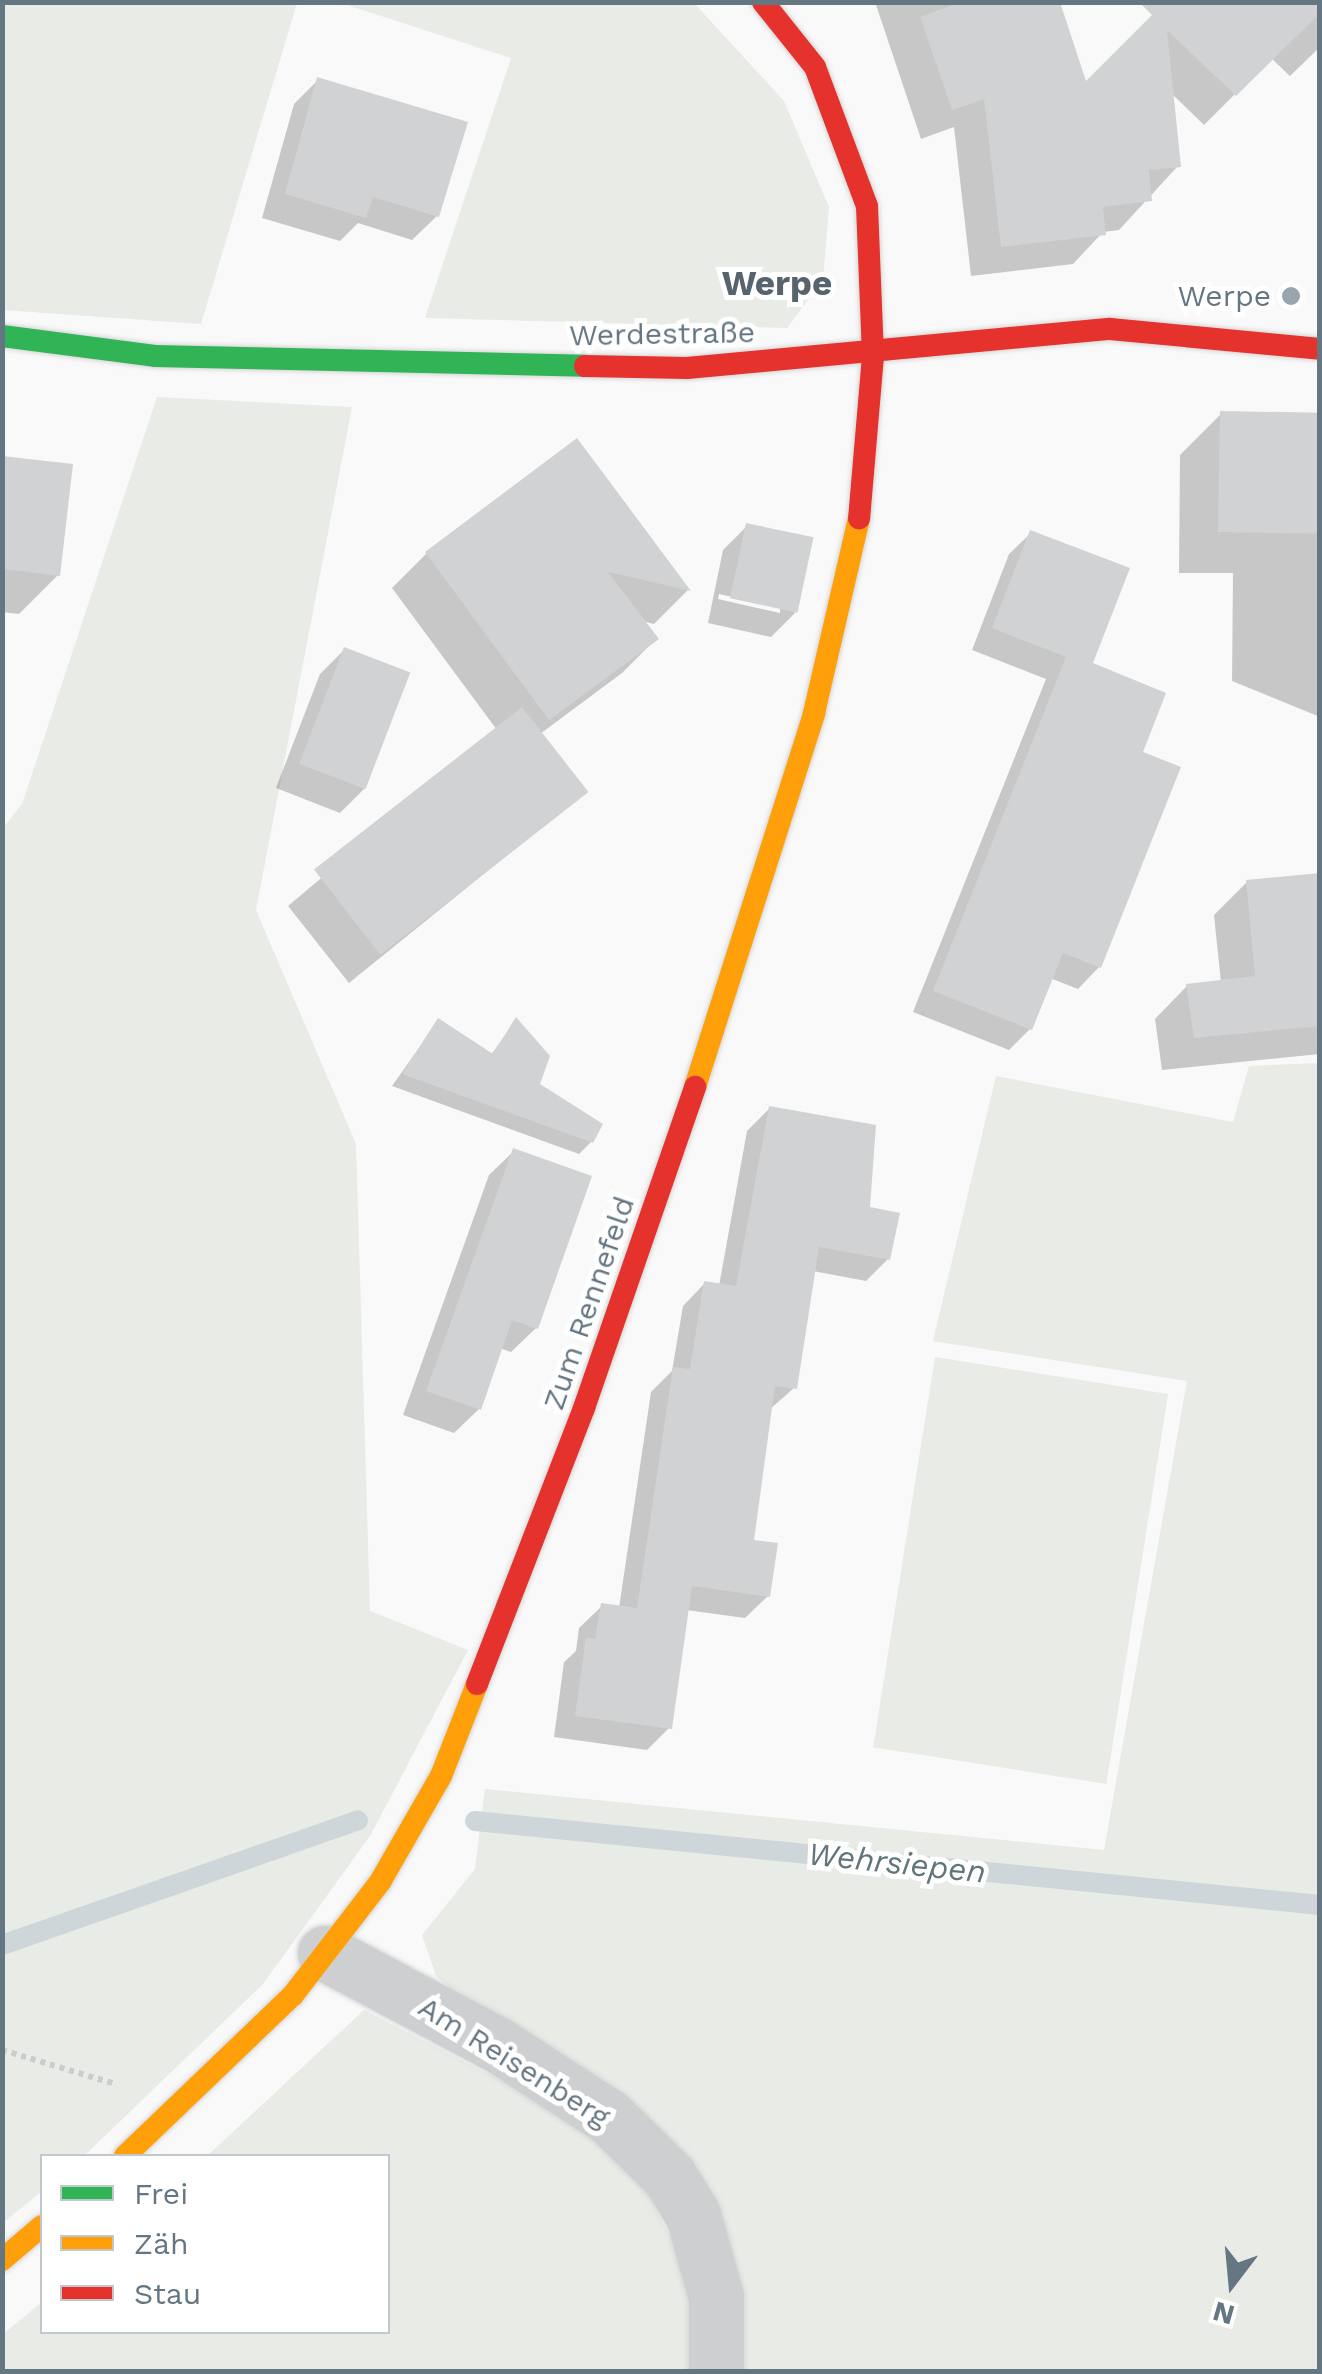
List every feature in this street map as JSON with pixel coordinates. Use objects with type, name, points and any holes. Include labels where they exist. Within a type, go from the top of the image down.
[{"type":"street","name":"Zum Rennefeld","points":[[127,2154],[250,2043],[325,1953],[380,1882],[451,1752],[584,1408],[739,961],[842,605],[863,500],[872,356],[867,206],[815,68],[763,2]]},
{"type":"street","name":"Werdestraße","points":[[2,336],[155,356],[687,368],[872,356],[1020,333],[1110,329],[1320,349]]},
{"type":"street","name":"Am Reisenberg","points":[[325,1953],[546,2076],[610,2117],[669,2176],[693,2215],[716,2296],[716,2372]]},
{"type":"street","points":[[2,2260],[40,2228]]},
{"type":"path","points":[[2,2050],[183,2104]]},
{"type":"shaded area","points":[[2,3],[297,3],[201,324],[3,310]]},
{"type":"shaded area","points":[[341,3],[694,3],[784,101],[829,207],[823,280],[787,328],[425,318],[511,58]]},
{"type":"shaded area","points":[[157,397],[352,407],[256,910],[356,1144],[370,1611],[468,1650],[370,1836],[263,1984],[86,2154],[40,2154],[40,2193],[3,2223],[3,828],[22,804]]},
{"type":"shaded area","points":[[1319,1063],[1319,2371],[730,2371],[709,2214],[436,1976],[422,1935],[475,1869],[485,1789],[1104,1850],[1187,1381],[933,1341],[996,1076],[1233,1122],[1249,1066]]},
{"type":"shaded area","points":[[935,1357],[1168,1394],[1106,1784],[873,1747]]},
{"type":"shaded area","points":[[364,2010],[568,2115],[642,2180],[682,2262],[698,2342],[694,2372],[3,2372],[2,2335],[40,2304],[40,2334],[390,2334],[390,2154],[209,2154]]},
{"type":"building","points":[[961,2],[1060,2],[1086,81],[1152,15],[1139,2],[1320,2],[1320,13],[1236,96],[1167,30],[1181,167],[1149,170],[1152,201],[1103,207],[1106,235],[1001,247],[984,99],[952,110],[920,17]]},
{"type":"building","points":[[317,77],[468,122],[439,217],[373,197],[366,218],[285,194]]},
{"type":"building","points":[[1220,411],[1320,413],[1318,534],[1218,532]]},
{"type":"building","points":[[577,438],[691,591],[608,572],[659,639],[549,720],[425,552]]},
{"type":"building","points":[[2,456],[73,464],[60,576],[2,569]]},
{"type":"building","points":[[746,523],[813,537],[797,613],[730,598]]},
{"type":"building","points":[[1030,530],[1130,568],[1093,663],[1166,693],[1143,752],[1181,767],[1101,968],[1063,953],[1032,1030],[933,991],[1066,657],[992,628]]},
{"type":"building","points":[[344,647],[410,672],[365,789],[299,764]]},
{"type":"building","points":[[522,707],[588,792],[380,955],[314,870]]},
{"type":"building","points":[[1320,873],[1320,1026],[1194,1038],[1186,984],[1255,976],[1246,880]]},
{"type":"building","points":[[516,1017],[550,1056],[540,1084],[603,1124],[593,1143],[402,1074],[438,1018],[493,1054]]},
{"type":"building","points":[[769,1106],[876,1125],[870,1207],[900,1213],[890,1260],[819,1247],[797,1389],[775,1386],[754,1540],[778,1543],[770,1597],[692,1586],[672,1729],[575,1716],[586,1637],[595,1639],[601,1603],[637,1608],[673,1367],[690,1369],[704,1281],[736,1286]]},
{"type":"building","points":[[513,1148],[592,1176],[538,1329],[512,1320],[481,1410],[426,1391]]},
{"type":"waterway","name":"Wehrsiepen","points":[[2,1945],[358,1820]]},
{"type":"waterway","name":"Wehrsiepen","points":[[475,1821],[1320,1905]]},
{"type":"traffic: fast","points":[[2,336],[155,356],[585,366]]},
{"type":"traffic: slow","points":[[695,1087],[814,713],[859,518]]},
{"type":"traffic: slow","points":[[127,2154],[293,1995],[380,1882],[441,1776],[477,1684]]},
{"type":"traffic: slow","points":[[2,2260],[40,2228]]},
{"type":"traffic: jam","points":[[763,2],[815,67],[867,206],[873,356],[859,518]]},
{"type":"traffic: jam","points":[[585,366],[687,368],[1110,329],[1320,349]]},
{"type":"traffic: jam","points":[[477,1684],[584,1408],[695,1087]]},
{"type":"place","name":"Werpe","points":[[1291,296]]},
{"type":"district","name":"Werpe","points":[[777,283]]}]
